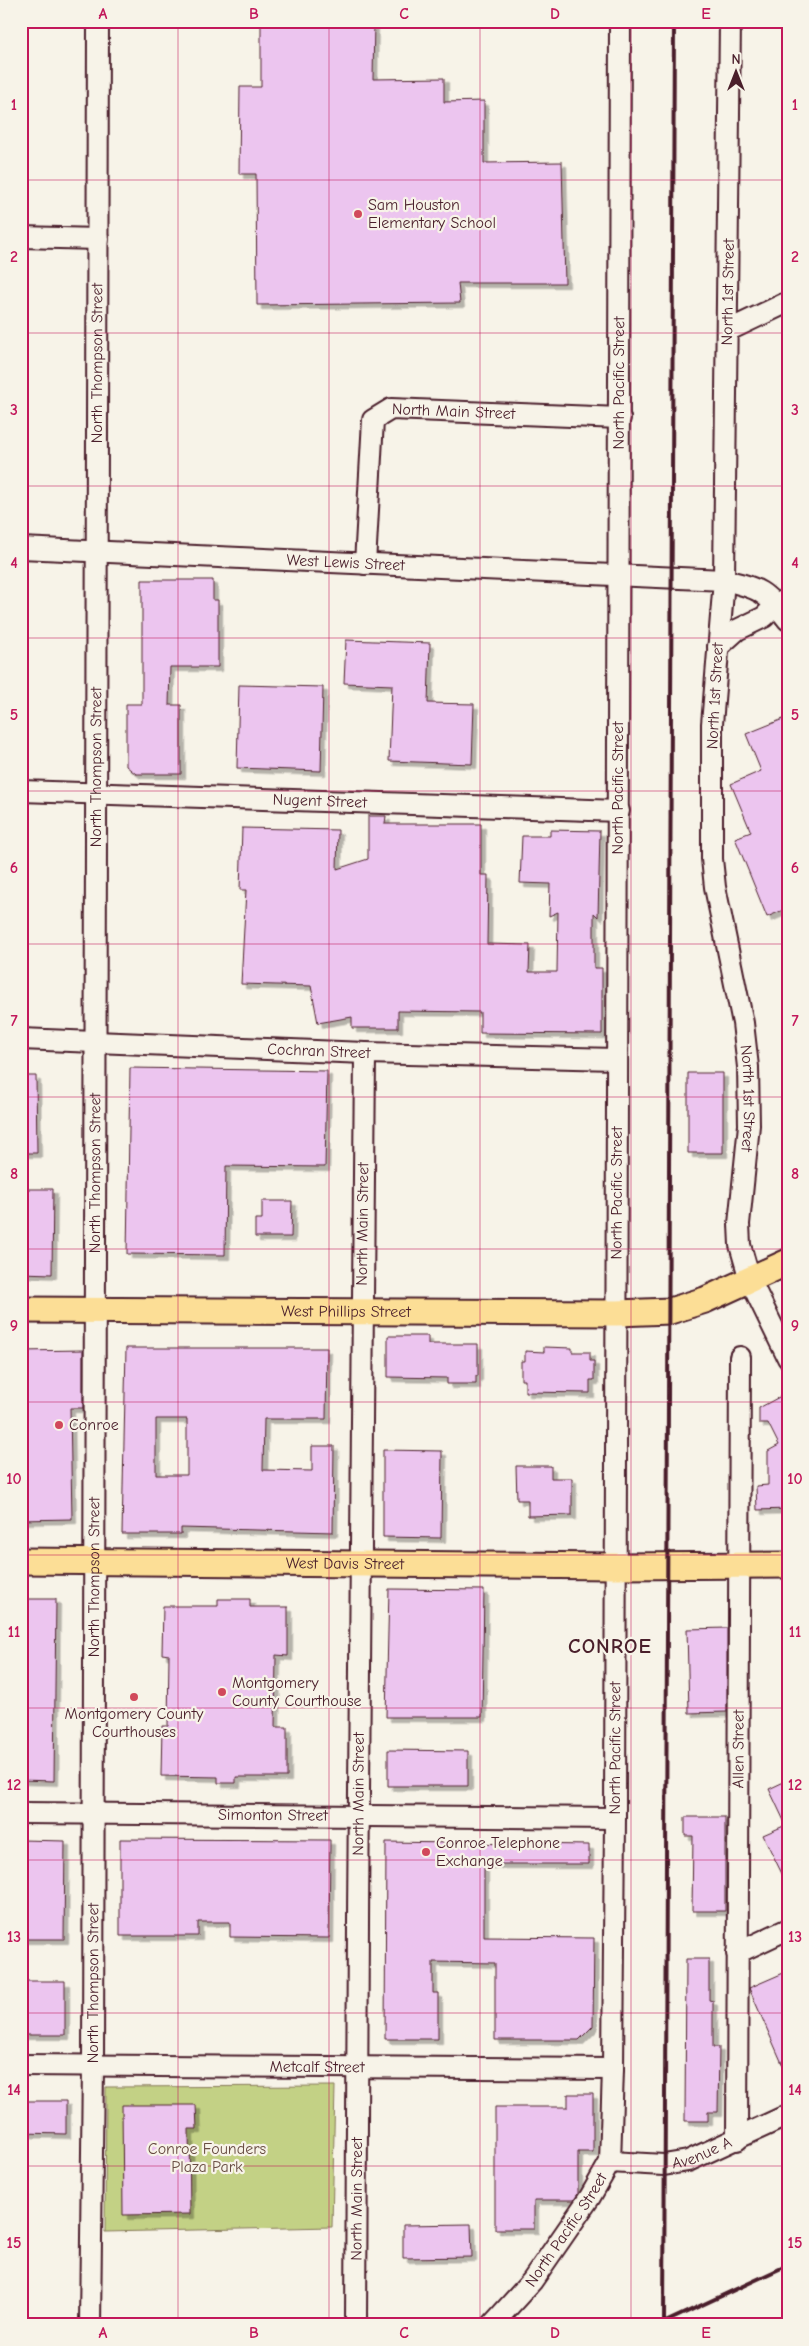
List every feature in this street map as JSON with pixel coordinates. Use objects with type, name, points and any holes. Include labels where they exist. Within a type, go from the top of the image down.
[{"type":"main road","name":"West Phillips Street","points":[[21,1310],[617,1313],[670,1311],[705,1300],[788,1262]]},
{"type":"main road","name":"West Davis Street","points":[[21,1561],[616,1566],[788,1565]]},
{"type":"street","name":"North Thompson Street","points":[[90,2325],[94,2066],[98,21]]},
{"type":"street","name":"North Pacific Street","points":[[492,2325],[532,2280],[590,2197],[610,2162],[613,2069],[615,1818],[616,1059],[620,574],[620,21]]},
{"type":"street","name":"North 1st Street","points":[[730,21],[724,580],[712,724],[712,859],[715,887],[743,1023],[748,1067],[749,1125],[739,1224],[740,1245],[750,1280],[788,1358]]},
{"type":"street","points":[[21,237],[98,239]]},
{"type":"street","points":[[727,331],[788,302]]},
{"type":"street","name":"North Main Street","points":[[365,564],[373,420],[391,409],[620,418]]},
{"type":"street","name":"West Lewis Street","points":[[21,548],[671,576],[724,580],[753,586],[784,608]]},
{"type":"street","points":[[718,647],[737,630],[784,608]]},
{"type":"street","name":"Nugent Street","points":[[21,791],[618,811]]},
{"type":"street","name":"Cochran Street","points":[[21,1039],[365,1053],[616,1059]]},
{"type":"street","name":"North Main Street","points":[[356,2325],[359,2066],[357,1816],[358,1564],[365,1053]]},
{"type":"street","name":"Allen Street","points":[[737,2140],[740,1357]]},
{"type":"street","name":"Simonton Street","points":[[21,1813],[615,1818]]},
{"type":"street","points":[[737,1953],[788,1929]]},
{"type":"street","name":"Metcalf Street","points":[[21,2065],[613,2069]]},
{"type":"street","name":"Avenue A","points":[[610,2162],[664,2165],[688,2161],[788,2115]]},
{"type":"green space","name":"Conroe Founders Plaza Park","points":[[335,2086],[332,2227],[105,2232],[106,2087]]},
{"type":"building","points":[[261,21],[374,21],[373,79],[444,78],[444,102],[484,101],[484,163],[562,162],[565,283],[458,283],[460,303],[257,305],[256,174],[239,174],[240,87],[261,87]]},
{"type":"building","points":[[142,580],[213,580],[213,600],[218,600],[218,667],[170,667],[169,705],[181,705],[181,774],[136,774],[126,766],[126,704],[142,704]]},
{"type":"building","points":[[346,640],[430,643],[428,703],[474,704],[472,764],[389,761],[392,685],[344,683]]},
{"type":"building","points":[[239,685],[323,687],[321,771],[237,768]]},
{"type":"building","points":[[788,717],[788,908],[767,917],[735,838],[751,832],[731,784],[761,771],[746,734]]},
{"type":"building","points":[[368,816],[386,816],[385,824],[481,824],[481,875],[488,875],[487,944],[530,945],[529,972],[557,972],[558,912],[549,916],[550,884],[520,883],[522,836],[550,836],[550,830],[600,831],[598,917],[594,913],[594,968],[602,968],[602,1034],[480,1033],[480,1012],[398,1011],[398,1028],[352,1028],[352,1017],[318,1023],[311,986],[241,984],[246,890],[240,890],[242,828],[338,830],[337,869],[368,859]]},
{"type":"building","points":[[130,1068],[327,1071],[325,1167],[226,1166],[225,1255],[127,1254]]},
{"type":"building","points":[[688,1073],[723,1073],[723,1153],[688,1153]]},
{"type":"building","points":[[21,1076],[36,1076],[37,1153],[21,1153]]},
{"type":"building","points":[[21,1189],[53,1189],[52,1274],[21,1273]]},
{"type":"building","points":[[262,1201],[292,1201],[291,1237],[255,1237],[255,1219],[262,1219]]},
{"type":"building","points":[[388,1336],[428,1336],[428,1344],[478,1344],[478,1376],[476,1376],[476,1384],[447,1384],[447,1378],[388,1377]]},
{"type":"building","points":[[544,1347],[572,1348],[572,1352],[590,1352],[590,1361],[594,1361],[594,1380],[590,1380],[590,1393],[525,1392],[525,1380],[521,1380],[521,1361],[525,1361],[525,1351],[544,1352]]},
{"type":"building","points":[[126,1348],[327,1348],[326,1419],[264,1419],[263,1470],[312,1471],[312,1446],[334,1446],[333,1532],[181,1528],[181,1534],[122,1534]],"holes":[[[156,1419],[187,1419],[187,1475],[156,1475]]]},
{"type":"building","points":[[83,1350],[83,1408],[70,1408],[72,1519],[21,1520],[21,1351]]},
{"type":"building","points":[[781,1396],[788,1409],[788,1509],[757,1510],[756,1486],[768,1485],[768,1451],[779,1445],[768,1423],[759,1423],[759,1408]]},
{"type":"building","points":[[383,1450],[442,1451],[441,1538],[383,1537]]},
{"type":"building","points":[[516,1466],[551,1466],[551,1478],[572,1478],[572,1515],[528,1516],[528,1500],[517,1500]]},
{"type":"building","points":[[389,1589],[484,1590],[482,1717],[386,1717]]},
{"type":"building","points":[[21,1599],[56,1599],[54,1781],[21,1780]]},
{"type":"building","name":"Montgomery County Courthouse","points":[[218,1599],[250,1599],[250,1607],[288,1607],[288,1656],[276,1655],[275,1727],[287,1727],[287,1777],[236,1777],[236,1783],[218,1783],[218,1777],[161,1776],[162,1726],[168,1726],[169,1655],[162,1654],[163,1606],[218,1606]]},
{"type":"building","points":[[727,1628],[727,1712],[689,1713],[687,1629]]},
{"type":"building","points":[[388,1750],[468,1751],[468,1786],[388,1786]]},
{"type":"building","points":[[788,1780],[788,1886],[763,1835],[786,1825],[769,1789]]},
{"type":"building","points":[[685,1817],[725,1817],[725,1911],[692,1911],[693,1836],[685,1836]]},
{"type":"building","points":[[120,1839],[330,1840],[329,1938],[230,1937],[230,1922],[198,1922],[198,1936],[120,1936]]},
{"type":"building","points":[[21,1840],[65,1841],[64,1939],[21,1939]]},
{"type":"building","points":[[386,1842],[589,1845],[589,1864],[484,1864],[484,1937],[594,1938],[593,2026],[579,2040],[495,2040],[495,1963],[433,1962],[433,1993],[438,1993],[438,2039],[385,2039]]},
{"type":"building","points":[[686,1959],[709,1959],[709,2000],[713,2001],[713,2047],[719,2047],[718,2112],[708,2112],[708,2121],[685,2121]]},
{"type":"building","points":[[788,1971],[788,2077],[749,1988]]},
{"type":"building","points":[[21,1981],[65,1981],[65,2035],[21,2035]]},
{"type":"building","points":[[568,2094],[593,2094],[593,2152],[578,2152],[578,2194],[574,2200],[534,2200],[534,2229],[495,2229],[495,2107],[568,2107]]},
{"type":"building","points":[[21,2101],[66,2101],[66,2134],[21,2133]]},
{"type":"building","points":[[122,2105],[196,2105],[197,2129],[189,2129],[190,2214],[123,2215]]},
{"type":"building","points":[[471,2224],[472,2257],[403,2258],[403,2225]]},
{"type":"railway","points":[[664,2325],[674,21]]},
{"type":"railway","points":[[659,2325],[788,2265]]},
{"type":"place","name":"Sam Houston Elementary School","points":[[358,214]]},
{"type":"place","name":"Conroe","points":[[59,1425]]},
{"type":"place","name":"Montgomery County Courthouse","points":[[222,1692]]},
{"type":"place","name":"Montgomery County Courthouses","points":[[134,1697]]},
{"type":"place","name":"Conroe Telephone Exchange","points":[[426,1852]]},
{"type":"district","name":"CONROE","points":[[610,1646]]}]
